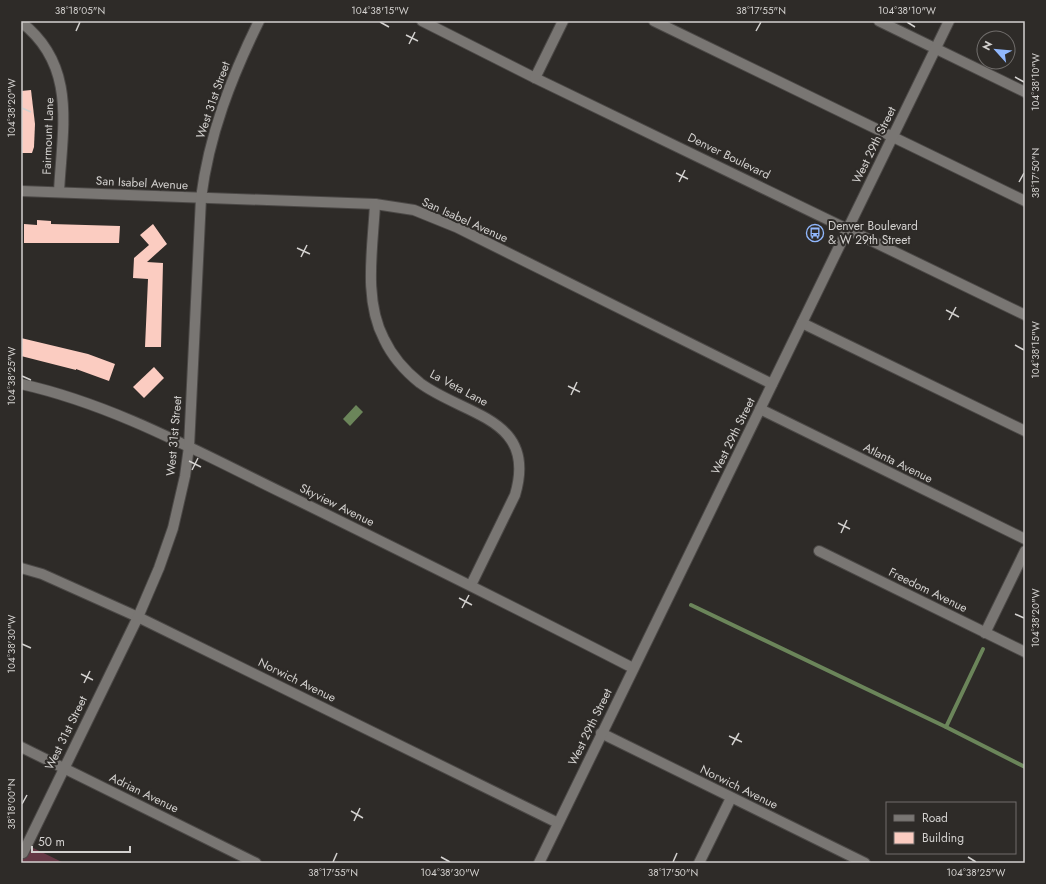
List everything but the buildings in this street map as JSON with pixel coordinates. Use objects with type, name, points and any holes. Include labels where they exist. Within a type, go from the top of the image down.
[{"type":"street","name":"West 31st Street","points":[[23,853],[63,768],[138,617],[173,528],[185,476],[189,447],[201,198],[207,161],[220,112],[245,49],[259,21]]},
{"type":"street","name":"Denver Boulevard","points":[[422,21],[535,78],[849,228],[1025,315]]},
{"type":"street","points":[[535,78],[563,21]]},
{"type":"street","points":[[654,21],[1025,201]]},
{"type":"street","points":[[879,21],[1025,92]]},
{"type":"street","name":"West 29th Street","points":[[539,863],[949,21]]},
{"type":"street","name":"Fairmount Lane","points":[[21,22],[42,42],[53,60],[59,74],[63,95],[59,192]]},
{"type":"street","name":"San Isabel Avenue","points":[[21,191],[375,204],[414,210],[442,221],[772,384]]},
{"type":"street","name":"La Veta Lane","points":[[375,204],[372,297],[383,338],[393,355],[420,383],[480,413],[500,426],[509,436],[516,450],[520,466],[519,481],[515,495],[471,585]]},
{"type":"street","points":[[802,323],[1025,431]]},
{"type":"street","name":"Skyview Avenue","points":[[21,384],[77,399],[109,411],[189,447],[471,585],[633,668]]},
{"type":"street","name":"Atlanta Avenue","points":[[760,410],[1025,539]]},
{"type":"street","name":"Freedom Avenue","points":[[819,551],[1025,652]]},
{"type":"street","points":[[985,633],[1025,551]]},
{"type":"street","name":"Norwich Avenue","points":[[21,568],[42,574],[138,617],[558,823]]},
{"type":"street","name":"Norwich Avenue","points":[[601,733],[854,860],[865,863]]},
{"type":"street","name":"Adrian Avenue","points":[[21,747],[256,863]]},
{"type":"street","points":[[699,863],[731,798]]},
{"type":"shaded area","points":[[356,405],[363,412],[350,426],[343,419]]},
{"type":"shaded area","points":[[21,842],[64,863],[21,863]]},
{"type":"waterway","points":[[691,605],[946,727],[1025,767]]},
{"type":"waterway","points":[[946,727],[983,649]]},
{"type":"place","name":"Denver Boulevard & W 29th Street","points":[[815,233]]}]
